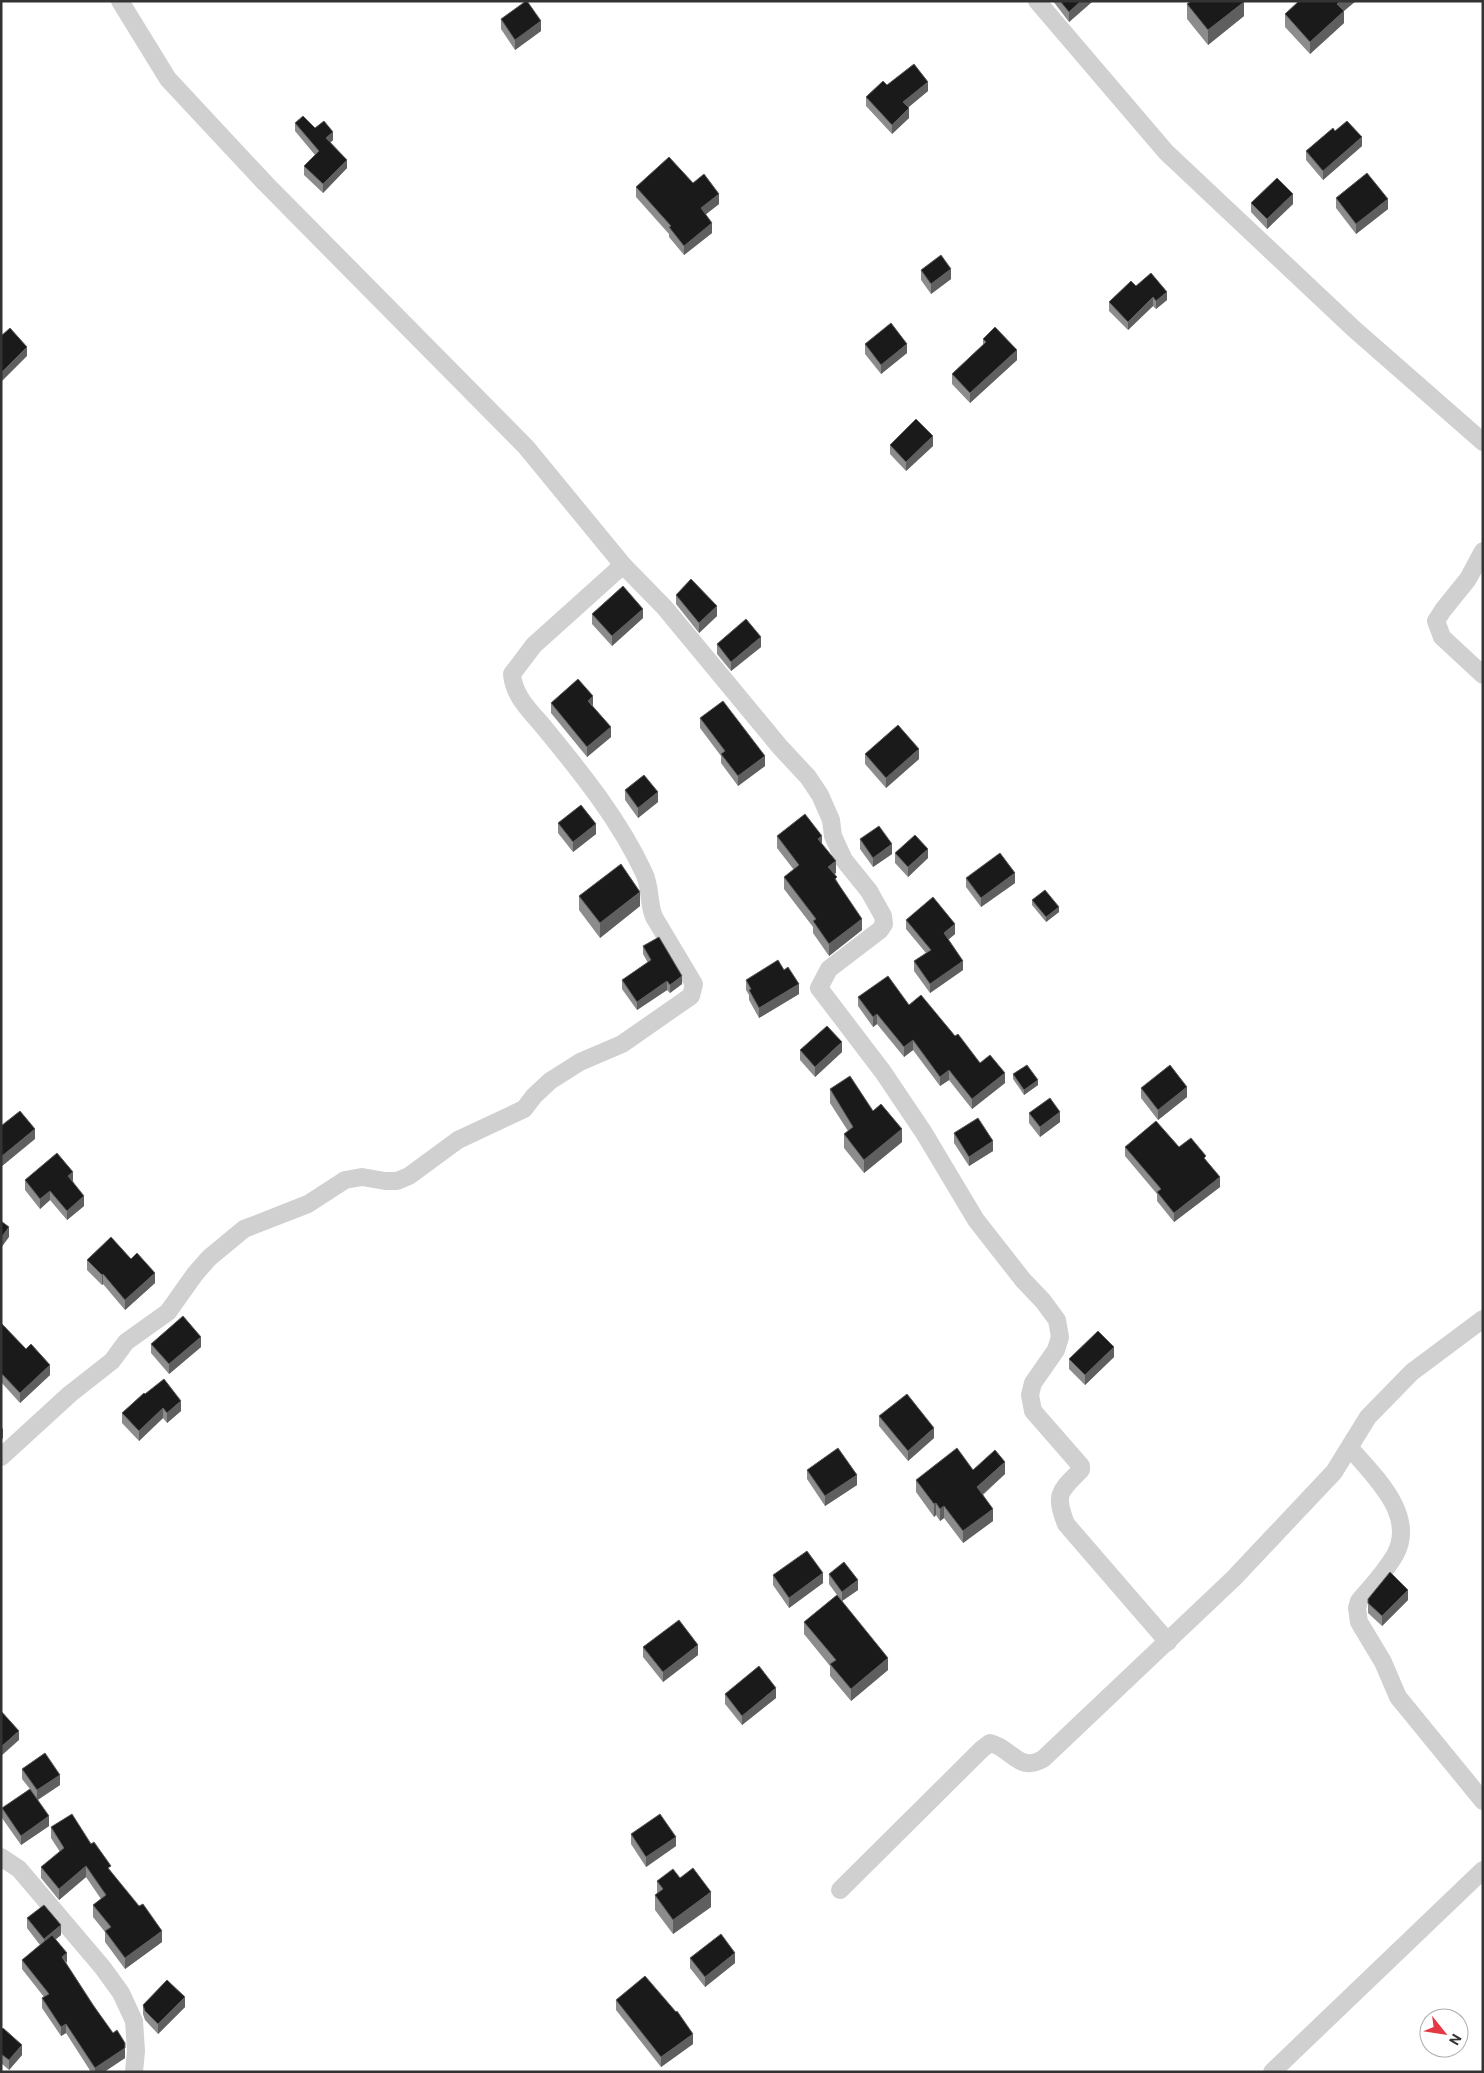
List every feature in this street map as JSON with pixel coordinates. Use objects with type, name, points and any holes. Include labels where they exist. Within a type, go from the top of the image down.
[{"type":"street","points":[[120,1],[168,79],[265,184],[526,447],[623,566],[665,608],[780,747],[808,777],[820,794],[844,860],[869,891],[884,916],[884,924],[880,930],[829,969],[819,988],[884,1072],[924,1133],[976,1220],[1023,1280],[1043,1300],[1057,1320],[1060,1337],[1056,1350],[1033,1383],[1030,1395],[1033,1411],[1081,1466],[1081,1470],[1062,1489],[1059,1501],[1061,1511],[1066,1524],[1168,1642]]},
{"type":"street","points":[[1036,1],[1166,152],[1354,329],[1483,442]]},
{"type":"street","points":[[1483,551],[1468,579],[1436,621],[1442,637],[1483,675]]},
{"type":"street","points":[[1,1457],[70,1394],[112,1361],[126,1342],[168,1312],[195,1274],[210,1258],[244,1229],[308,1204],[345,1180],[362,1177],[397,1181],[409,1176],[458,1140],[524,1109],[534,1096],[550,1082],[580,1062],[622,1044],[691,996],[694,984],[654,918],[650,909],[649,888],[645,875],[626,840],[602,803],[547,730],[520,700],[513,686],[512,674],[534,645],[623,566]]},
{"type":"street","points":[[840,1890],[982,1748],[990,1743],[997,1745],[1022,1763],[1034,1765],[1043,1759],[1234,1578],[1334,1472],[1368,1418],[1412,1372],[1483,1319]]},
{"type":"street","points":[[1350,1448],[1385,1488],[1399,1516],[1402,1538],[1395,1555],[1359,1601],[1356,1608],[1359,1622],[1383,1662],[1398,1697],[1483,1801]]},
{"type":"street","points":[[1,1857],[19,1869],[103,1968],[121,1993],[134,2020],[136,2051],[134,2072]]},
{"type":"street","points":[[1272,2072],[1483,1870]]},
{"type":"building","points":[[526,1],[541,21],[515,40],[501,19]]},
{"type":"building","points":[[1060,1],[1081,1],[1069,12]]},
{"type":"building","points":[[1191,1],[1244,2],[1208,30],[1187,4]]},
{"type":"building","points":[[1299,1],[1340,1],[1337,4],[1344,11],[1310,42],[1285,14]]},
{"type":"building","points":[[914,64],[928,82],[903,102],[909,108],[892,125],[866,97],[883,81],[887,85]]},
{"type":"building","points":[[303,116],[315,128],[324,121],[333,132],[326,138],[347,160],[323,184],[304,166],[319,151],[295,123]]},
{"type":"building","points":[[1347,121],[1362,137],[1323,171],[1306,151],[1333,128],[1335,131]]},
{"type":"building","points":[[669,157],[693,183],[704,174],[719,194],[701,208],[712,223],[684,246],[669,227],[671,226],[636,187]]},
{"type":"building","points":[[1367,173],[1388,199],[1356,224],[1336,198]]},
{"type":"building","points":[[1277,178],[1293,194],[1267,219],[1251,203]]},
{"type":"building","points":[[941,255],[951,269],[931,284],[921,270]]},
{"type":"building","points":[[1151,273],[1167,292],[1156,301],[1153,297],[1128,322],[1109,302],[1131,281],[1136,286]]},
{"type":"building","points":[[891,323],[907,344],[881,365],[865,344]]},
{"type":"building","points":[[995,327],[1017,350],[970,393],[952,374],[986,342],[983,339]]},
{"type":"building","points":[[10,328],[27,347],[1,373],[1,336]]},
{"type":"building","points":[[916,419],[933,436],[906,462],[890,445]]},
{"type":"building","points":[[691,579],[717,606],[699,623],[676,595]]},
{"type":"building","points":[[623,586],[643,609],[612,636],[592,614]]},
{"type":"building","points":[[746,619],[761,637],[731,662],[717,644]]},
{"type":"building","points":[[578,679],[593,696],[588,701],[611,727],[587,747],[551,703]]},
{"type":"building","points":[[723,701],[765,756],[738,776],[721,754],[725,751],[700,718]]},
{"type":"building","points":[[898,725],[919,749],[886,778],[865,754]]},
{"type":"building","points":[[644,775],[658,792],[638,808],[625,790]]},
{"type":"building","points":[[581,805],[596,824],[573,842],[558,823]]},
{"type":"building","points":[[805,814],[822,836],[818,839],[836,861],[828,867],[837,877],[835,879],[862,919],[829,944],[813,921],[816,919],[784,877],[799,865],[777,836]]},
{"type":"building","points":[[879,826],[892,844],[873,858],[860,839]]},
{"type":"building","points":[[915,835],[928,849],[908,867],[895,853]]},
{"type":"building","points":[[1000,853],[1015,873],[981,898],[966,878]]},
{"type":"building","points":[[621,864],[640,892],[600,923],[579,896]]},
{"type":"building","points":[[1045,890],[1059,907],[1046,917],[1032,900]]},
{"type":"building","points":[[933,897],[955,924],[944,933],[963,961],[930,984],[914,961],[931,950],[906,920]]},
{"type":"building","points":[[659,937],[682,976],[670,985],[667,981],[637,1002],[622,980],[651,960],[643,946]]},
{"type":"building","points":[[778,960],[784,970],[788,967],[799,984],[759,1008],[746,980]]},
{"type":"building","points":[[888,976],[909,1005],[921,995],[955,1036],[958,1034],[980,1063],[990,1055],[1005,1073],[972,1099],[949,1070],[940,1077],[913,1040],[904,1047],[877,1014],[873,1017],[858,997]]},
{"type":"building","points":[[827,1026],[842,1042],[815,1067],[800,1050]]},
{"type":"building","points":[[1027,1065],[1038,1080],[1024,1090],[1013,1074]]},
{"type":"building","points":[[1170,1065],[1187,1087],[1158,1110],[1141,1088]]},
{"type":"building","points":[[850,1076],[873,1111],[881,1104],[902,1129],[864,1160],[844,1134],[853,1127],[830,1089]]},
{"type":"building","points":[[1050,1098],[1060,1112],[1040,1127],[1029,1113]]},
{"type":"building","points":[[20,1111],[35,1129],[1,1157],[1,1126]]},
{"type":"building","points":[[978,1118],[993,1141],[969,1157],[954,1133]]},
{"type":"building","points":[[1156,1121],[1179,1147],[1191,1138],[1206,1156],[1204,1158],[1220,1177],[1174,1213],[1157,1192],[1161,1189],[1125,1147]]},
{"type":"building","points":[[57,1153],[73,1172],[68,1176],[84,1196],[67,1211],[50,1191],[40,1199],[25,1180]]},
{"type":"building","points":[[1,1221],[9,1227],[1,1238]]},
{"type":"building","points":[[111,1237],[131,1259],[137,1253],[155,1273],[125,1300],[103,1274],[87,1260]]},
{"type":"building","points":[[183,1316],[201,1337],[169,1364],[151,1344]]},
{"type":"building","points":[[1,1323],[26,1349],[31,1344],[50,1365],[20,1393],[1,1373]]},
{"type":"building","points":[[1098,1331],[1114,1347],[1085,1375],[1069,1359]]},
{"type":"building","points":[[164,1379],[181,1401],[167,1413],[163,1408],[139,1431],[122,1413],[144,1393]]},
{"type":"building","points":[[907,1394],[934,1428],[908,1451],[879,1416]]},
{"type":"building","points":[[838,1448],[857,1475],[825,1496],[807,1470]]},
{"type":"building","points":[[957,1448],[973,1470],[995,1450],[1005,1462],[977,1487],[993,1509],[963,1531],[944,1506],[940,1509],[936,1503],[934,1504],[916,1480]]},
{"type":"building","points":[[807,1551],[823,1573],[789,1598],[773,1575]]},
{"type":"building","points":[[844,1562],[858,1580],[842,1592],[829,1574]]},
{"type":"building","points":[[1390,1572],[1408,1590],[1382,1616],[1368,1603],[1368,1599]]},
{"type":"building","points":[[837,1595],[888,1658],[851,1689],[830,1664],[836,1660],[804,1622]]},
{"type":"building","points":[[679,1620],[698,1645],[663,1672],[643,1647]]},
{"type":"building","points":[[759,1666],[776,1688],[742,1716],[725,1694]]},
{"type":"building","points":[[1,1711],[19,1731],[1,1747]]},
{"type":"building","points":[[45,1753],[60,1775],[37,1790],[22,1769]]},
{"type":"building","points":[[30,1789],[49,1816],[21,1836],[2,1808]]},
{"type":"building","points":[[72,1814],[91,1844],[94,1842],[111,1866],[108,1868],[139,1906],[143,1904],[162,1931],[125,1958],[105,1931],[111,1927],[93,1905],[106,1895],[86,1866],[59,1889],[41,1867],[64,1848],[51,1827]]},
{"type":"building","points":[[660,1814],[676,1837],[646,1857],[631,1834]]},
{"type":"building","points":[[693,1868],[711,1892],[673,1920],[655,1895],[663,1889],[657,1881],[673,1869],[680,1878]]},
{"type":"building","points":[[44,1905],[61,1925],[44,1939],[27,1918]]},
{"type":"building","points":[[721,1934],[735,1953],[705,1977],[690,1958]]},
{"type":"building","points":[[52,1935],[67,1953],[62,1957],[93,2005],[113,2033],[117,2030],[125,2043],[125,2048],[95,2068],[66,2024],[61,2027],[42,1998],[49,1994],[22,1960]]},
{"type":"building","points":[[645,1976],[677,2011],[693,2034],[661,2057],[616,2000]]},
{"type":"building","points":[[167,1980],[185,1997],[158,2024],[145,2011],[143,2005]]},
{"type":"building","points":[[3,2028],[22,2045],[9,2060],[1,2054],[1,2030]]}]
